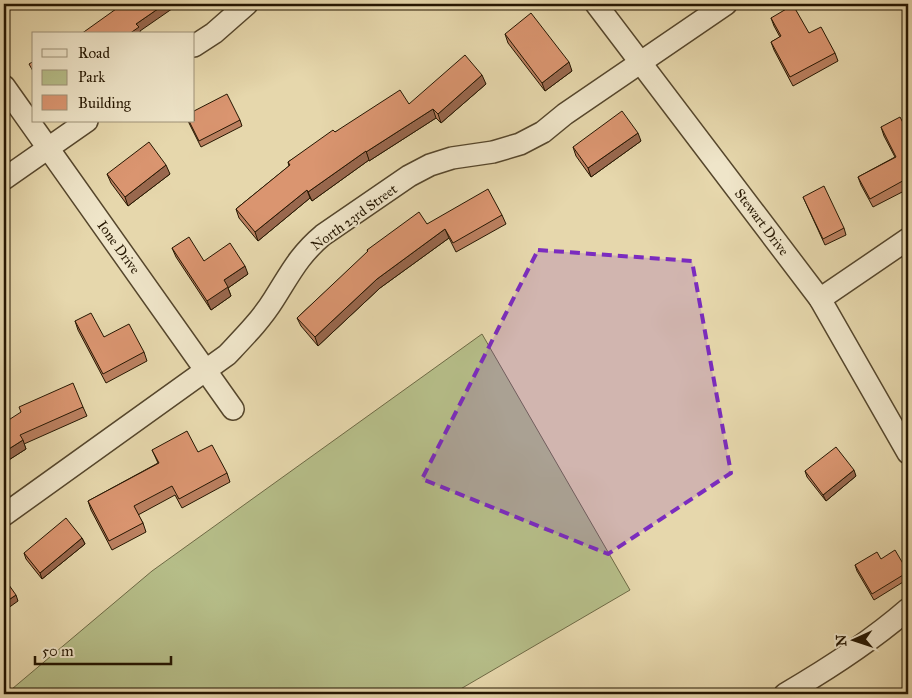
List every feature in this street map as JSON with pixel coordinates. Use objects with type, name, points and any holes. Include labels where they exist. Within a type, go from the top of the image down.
[{"type":"street","points":[[195,45],[247,4]]},
{"type":"street","name":"Stewart Drive","points":[[596,4],[820,300],[908,453]]},
{"type":"street","name":"North 23rd Street","points":[[4,515],[227,355],[252,329],[273,301],[297,262],[312,244],[322,236],[410,176],[430,165],[452,158],[493,152],[520,144],[543,132],[565,114],[726,4]]},
{"type":"street","name":"Ione Drive","points":[[4,86],[233,409]]},
{"type":"street","points":[[4,179],[86,122]]},
{"type":"street","points":[[820,300],[908,238]]},
{"type":"street","points":[[785,694],[824,672],[890,625],[908,609]]},
{"type":"highlighted area","points":[[538,250],[692,261],[731,473],[608,554],[422,479]]},
{"type":"green space","points":[[482,334],[630,590],[452,694],[6,694],[152,571]]},
{"type":"building","points":[[123,4],[165,4],[136,24],[139,27],[132,32],[84,32]]},
{"type":"building","points":[[793,5],[809,33],[821,27],[835,53],[790,77],[771,42],[781,36],[771,18]]},
{"type":"building","points":[[531,13],[569,62],[542,83],[505,34]]},
{"type":"building","points":[[465,55],[482,75],[438,114],[433,109],[366,151],[308,192],[307,190],[255,232],[236,209],[290,165],[288,162],[333,130],[335,132],[400,90],[409,104]]},
{"type":"building","points":[[227,94],[240,120],[199,141],[190,122],[195,122],[195,110]]},
{"type":"building","points":[[622,111],[638,133],[588,168],[573,147]]},
{"type":"building","points":[[900,117],[908,132],[908,178],[870,199],[858,177],[896,157],[881,127]]},
{"type":"building","points":[[149,142],[166,165],[125,197],[107,174]]},
{"type":"building","points":[[824,186],[844,228],[823,239],[803,197]]},
{"type":"building","points":[[488,189],[502,215],[453,243],[445,229],[377,279],[315,337],[297,318],[367,250],[419,212],[427,224]]},
{"type":"building","points":[[189,237],[204,261],[230,243],[245,266],[224,280],[228,287],[207,301],[172,248]]},
{"type":"building","points":[[91,313],[104,337],[129,324],[144,352],[103,374],[75,321]]},
{"type":"building","points":[[73,383],[83,407],[20,435],[23,440],[4,452],[4,423],[21,412],[19,407]]},
{"type":"building","points":[[187,431],[198,452],[212,445],[227,473],[179,499],[172,486],[134,506],[143,523],[109,541],[88,501],[159,463],[152,450]]},
{"type":"building","points":[[836,447],[854,470],[823,495],[805,471]]},
{"type":"building","points":[[66,518],[82,538],[40,573],[24,553]]},
{"type":"building","points":[[895,550],[908,572],[872,594],[855,565],[877,552],[881,559]]},
{"type":"building","points":[[4,578],[16,595],[4,603]]}]
